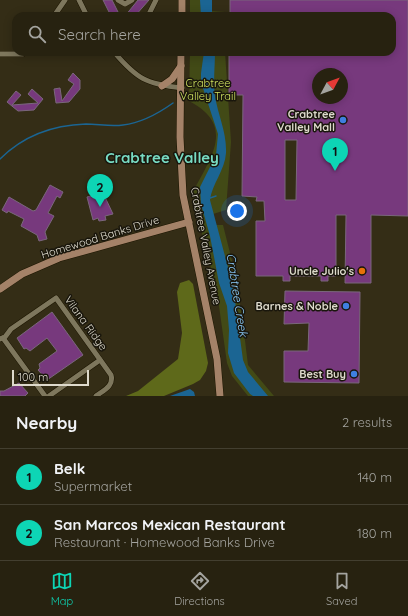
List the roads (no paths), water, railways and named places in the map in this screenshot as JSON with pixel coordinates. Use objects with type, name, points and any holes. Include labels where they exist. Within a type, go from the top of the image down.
[{"type":"street","points":[[57,12],[66,0]]},
{"type":"street","points":[[79,0],[85,12]]},
{"type":"street","points":[[118,0],[125,4],[132,0]]},
{"type":"street","points":[[150,12],[156,0]]},
{"type":"street","points":[[182,0],[182,12]]},
{"type":"street","points":[[0,54],[12,54]]},
{"type":"street","points":[[118,56],[137,76],[150,83],[182,88]]},
{"type":"street","name":"Crabtree Valley Avenue","points":[[181,56],[181,152],[183,195],[217,359],[220,396]]},
{"type":"street","points":[[162,86],[172,79],[181,66]]},
{"type":"street","name":"Homewood Banks Drive","points":[[0,289],[22,274],[59,258],[188,222]]},
{"type":"street","name":"Vilana Ridge","points":[[2,339],[10,329],[56,298],[111,375],[112,381],[109,386],[96,396]]},
{"type":"street","points":[[2,339],[45,396]]},
{"type":"street","points":[[49,396],[100,360]]},
{"type":"water","points":[[200,0],[212,0],[212,12],[201,12]]},
{"type":"water","points":[[203,56],[215,56],[215,96],[224,131],[226,153],[210,200],[233,286],[243,360],[248,372],[268,396],[253,396],[250,394],[234,373],[228,353],[229,330],[227,306],[219,283],[210,236],[201,204],[200,187],[216,155],[218,134],[201,82]]},
{"type":"water","points":[[190,389],[194,392],[195,396],[170,396]]},
{"type":"waterway","points":[[192,98],[208,99]]},
{"type":"waterway","points":[[0,159],[9,151],[29,138],[51,129],[86,124],[114,126],[129,124],[149,117],[173,103]]},
{"type":"waterway","points":[[210,198],[216,196]]},
{"type":"place","name":"Crabtree Valley Mall","points":[[343,120]]},
{"type":"place","name":"Belk","points":[[335,171]]},
{"type":"place","name":"San Marcos Mexican Restaurant","points":[[100,207]]},
{"type":"place","name":"Uncle Julio's","points":[[362,271]]},
{"type":"place","name":"Barnes & Noble","points":[[346,306]]},
{"type":"place","name":"Best Buy","points":[[354,374]]},
{"type":"district","name":"Crabtree Valley","points":[[162,158]]},
{"type":"park label","name":"Crabtree Valley Trail","points":[[208,89]]},
{"type":"water label","name":"Crabtree Creek","points":[[237,295]]}]
